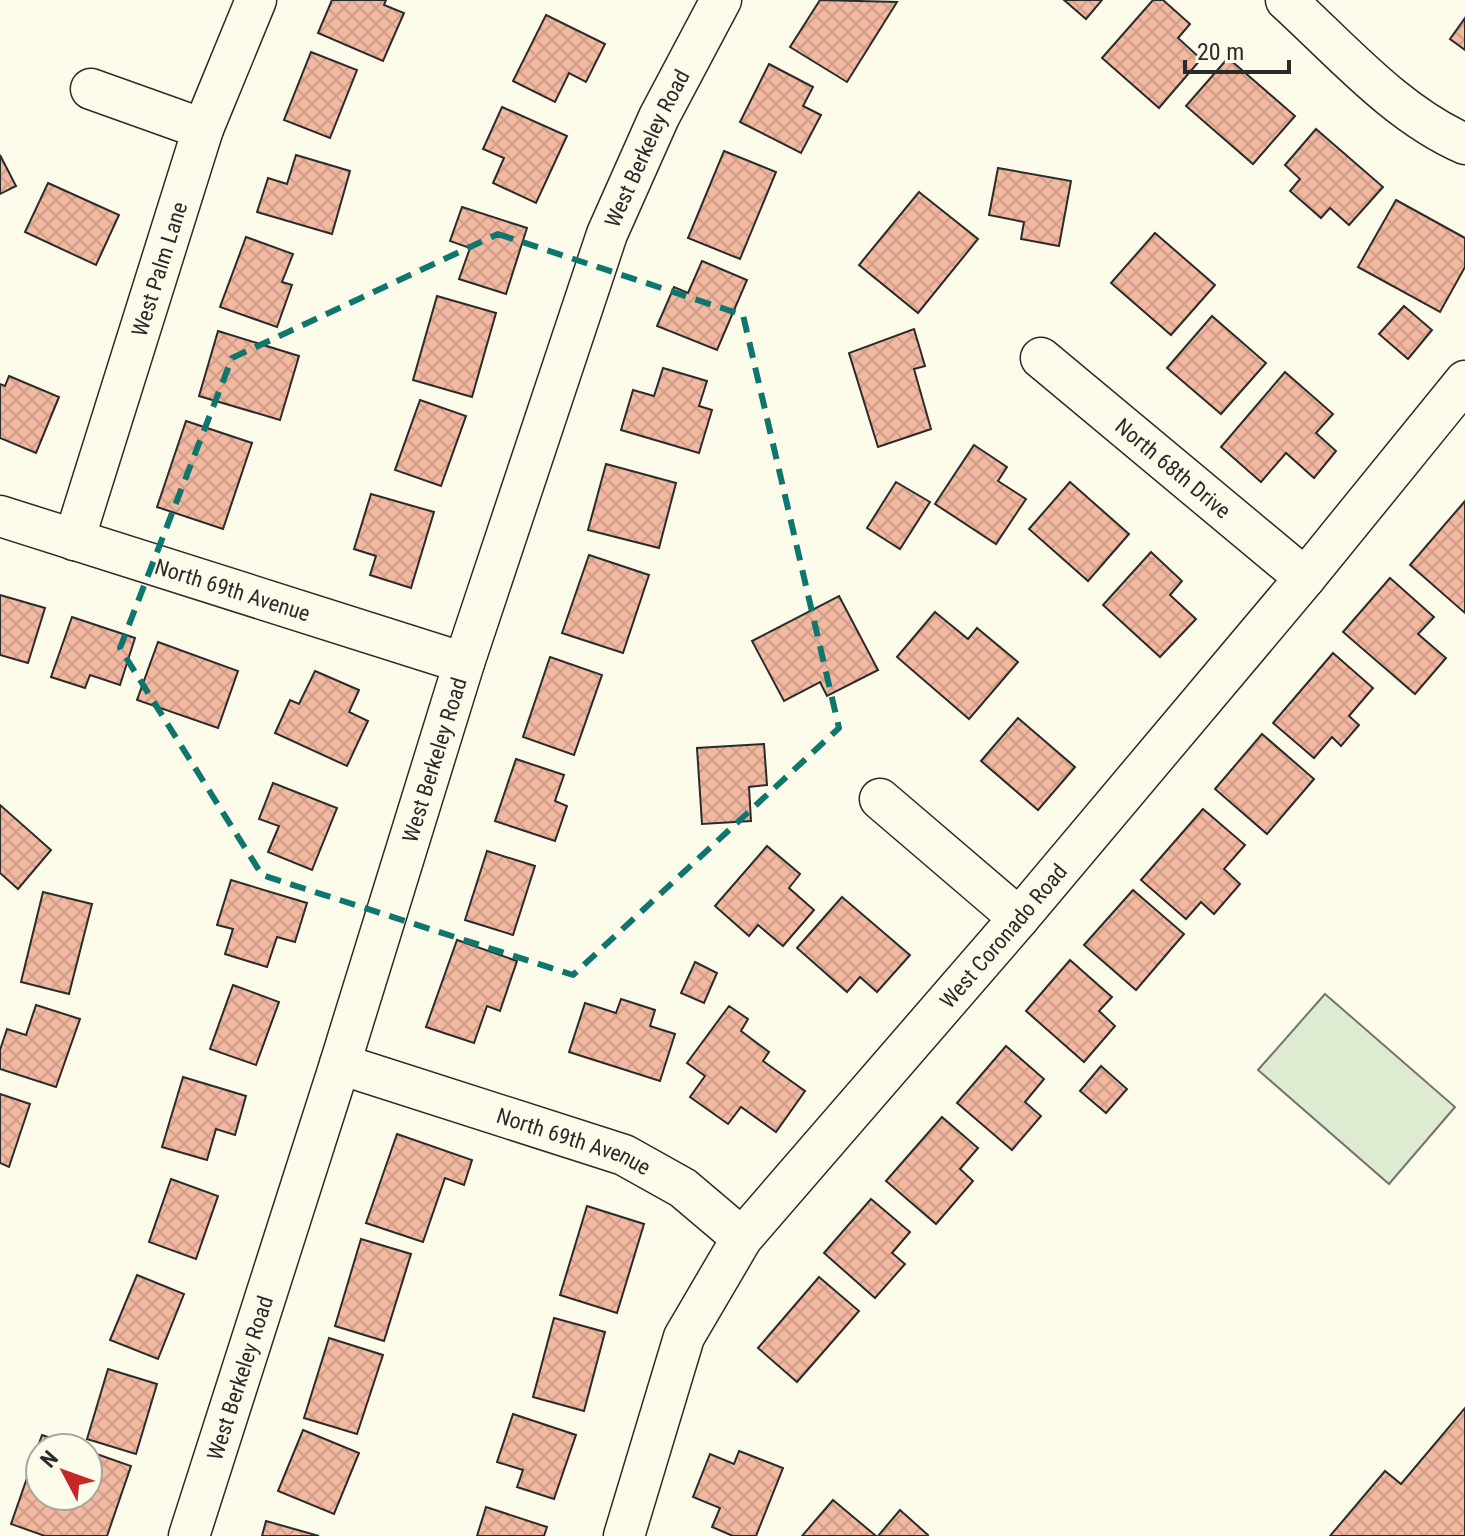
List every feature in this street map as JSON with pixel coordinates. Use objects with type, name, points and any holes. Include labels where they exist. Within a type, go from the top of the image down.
[{"type":"street","name":"West Palm Lane","points":[[74,540],[203,129],[256,0]]},
{"type":"street","name":"West Berkeley Road","points":[[189,1536],[464,663],[607,234],[659,117],[721,0]]},
{"type":"street","points":[[1286,0],[1395,99],[1449,137],[1465,144]]},
{"type":"street","points":[[91,89],[203,129]]},
{"type":"street","name":"North 68th Drive","points":[[1041,358],[1305,578]]},
{"type":"street","name":"West Coronado Road","points":[[624,1536],[684,1337],[742,1238],[1019,918],[1305,578],[1465,381]]},
{"type":"street","name":"North 69th Avenue","points":[[0,516],[464,663]]},
{"type":"street","points":[[880,799],[1019,918]]},
{"type":"street","name":"North 69th Avenue","points":[[340,1064],[624,1155],[683,1188],[742,1238]]},
{"type":"highlighted area","points":[[498,234],[743,315],[839,728],[573,975],[262,875],[120,648],[232,358]]},
{"type":"green space","points":[[1325,994],[1455,1107],[1389,1184],[1258,1070]]},
{"type":"building","points":[[332,0],[386,0],[384,5],[404,13],[383,61],[318,33]]},
{"type":"building","points":[[820,0],[897,2],[847,82],[790,47]]},
{"type":"building","points":[[1064,0],[1102,0],[1086,19]]},
{"type":"building","points":[[1153,0],[1163,0],[1190,24],[1178,38],[1201,59],[1159,108],[1102,58]]},
{"type":"building","points":[[546,15],[605,44],[586,82],[569,73],[555,102],[513,81]]},
{"type":"building","points":[[1465,18],[1465,50],[1450,39]]},
{"type":"building","points":[[311,52],[357,70],[330,138],[284,120]]},
{"type":"building","points":[[1228,58],[1295,116],[1253,164],[1186,106]]},
{"type":"building","points":[[769,64],[813,87],[803,106],[821,115],[801,153],[740,122]]},
{"type":"building","points":[[502,107],[567,136],[536,203],[493,183],[504,158],[483,149]]},
{"type":"building","points":[[1316,129],[1383,187],[1349,225],[1330,208],[1321,218],[1290,191],[1300,179],[1285,165]]},
{"type":"building","points":[[724,151],[776,172],[740,259],[688,238]]},
{"type":"building","points":[[0,155],[16,186],[0,194]]},
{"type":"building","points":[[296,155],[350,171],[332,234],[257,212],[268,178],[287,184]]},
{"type":"building","points":[[998,168],[1071,181],[1059,246],[1021,239],[1024,222],[989,215]]},
{"type":"building","points":[[48,183],[119,215],[96,265],[25,232]]},
{"type":"building","points":[[919,192],[978,239],[918,313],[859,265]]},
{"type":"building","points":[[1396,200],[1465,238],[1465,267],[1440,312],[1358,267]]},
{"type":"building","points":[[462,207],[527,228],[506,294],[459,279],[470,248],[450,241]]},
{"type":"building","points":[[1155,233],[1215,285],[1171,335],[1111,283]]},
{"type":"building","points":[[246,237],[293,254],[282,282],[292,285],[277,327],[220,307]]},
{"type":"building","points":[[702,261],[747,280],[717,350],[657,326],[674,287],[688,293]]},
{"type":"building","points":[[437,296],[496,313],[472,397],[413,380]]},
{"type":"building","points":[[1404,306],[1432,330],[1408,359],[1379,334]]},
{"type":"building","points":[[1212,316],[1266,363],[1221,414],[1167,368]]},
{"type":"building","points":[[914,329],[925,366],[914,369],[931,429],[878,447],[849,353]]},
{"type":"building","points":[[218,331],[299,356],[280,420],[199,396]]},
{"type":"building","points":[[663,368],[707,381],[699,406],[712,410],[699,453],[621,430],[633,390],[654,396]]},
{"type":"building","points":[[1285,372],[1333,414],[1316,433],[1336,451],[1314,478],[1286,453],[1261,482],[1221,447]]},
{"type":"building","points":[[9,376],[59,397],[36,453],[0,438],[0,384],[5,386]]},
{"type":"building","points":[[420,400],[466,416],[441,486],[395,470]]},
{"type":"building","points":[[186,421],[252,443],[223,529],[157,507]]},
{"type":"building","points":[[974,445],[1007,467],[998,481],[1026,499],[996,544],[935,504]]},
{"type":"building","points":[[606,464],[676,483],[659,548],[588,530]]},
{"type":"building","points":[[896,482],[930,502],[900,549],[867,528]]},
{"type":"building","points":[[1070,482],[1129,534],[1088,581],[1029,529]]},
{"type":"building","points":[[371,494],[434,512],[411,588],[370,575],[376,556],[354,549]]},
{"type":"building","points":[[1465,501],[1465,613],[1410,565]]},
{"type":"building","points":[[1151,552],[1182,581],[1170,595],[1196,619],[1160,657],[1103,605]]},
{"type":"building","points":[[589,555],[649,575],[623,653],[562,633]]},
{"type":"building","points":[[1390,578],[1434,617],[1418,634],[1446,658],[1415,694],[1343,632]]},
{"type":"building","points":[[0,595],[45,608],[28,663],[0,655]]},
{"type":"building","points":[[839,596],[878,670],[827,696],[820,682],[784,701],[752,641]]},
{"type":"building","points":[[935,612],[968,639],[977,628],[1018,662],[969,719],[897,657]]},
{"type":"building","points":[[72,617],[135,638],[120,685],[90,675],[85,688],[51,677]]},
{"type":"building","points":[[158,642],[238,671],[218,728],[137,700]]},
{"type":"building","points":[[1333,653],[1373,688],[1349,716],[1359,725],[1341,746],[1332,737],[1314,758],[1273,723]]},
{"type":"building","points":[[550,657],[602,675],[574,755],[523,737]]},
{"type":"building","points":[[315,671],[359,690],[349,712],[368,721],[347,766],[275,733],[290,700],[299,704]]},
{"type":"building","points":[[1018,718],[1075,767],[1038,810],[981,761]]},
{"type":"building","points":[[1262,734],[1314,779],[1267,834],[1215,789]]},
{"type":"building","points":[[764,744],[767,785],[749,787],[751,821],[702,824],[697,748]]},
{"type":"building","points":[[516,759],[564,775],[555,801],[567,806],[555,841],[495,821]]},
{"type":"building","points":[[273,783],[337,808],[312,870],[268,852],[279,826],[259,819]]},
{"type":"building","points":[[0,805],[51,850],[18,889],[0,873]]},
{"type":"building","points":[[1203,809],[1245,845],[1224,869],[1240,884],[1214,914],[1201,902],[1186,919],[1141,880]]},
{"type":"building","points":[[767,846],[800,874],[789,888],[814,910],[783,946],[758,925],[749,936],[715,906]]},
{"type":"building","points":[[487,851],[535,866],[513,935],[465,920]]},
{"type":"building","points":[[231,880],[307,903],[295,942],[277,937],[267,967],[225,954],[233,929],[217,925]]},
{"type":"building","points":[[1133,890],[1184,934],[1136,990],[1084,945]]},
{"type":"building","points":[[43,892],[92,904],[69,994],[21,982]]},
{"type":"building","points":[[842,897],[910,955],[877,992],[860,977],[847,992],[797,948]]},
{"type":"building","points":[[457,940],[517,961],[500,1011],[487,1006],[474,1043],[426,1027]]},
{"type":"building","points":[[1070,960],[1112,997],[1099,1011],[1115,1026],[1084,1062],[1026,1011]]},
{"type":"building","points":[[695,962],[717,973],[704,1003],[681,993]]},
{"type":"building","points":[[233,985],[279,1002],[256,1065],[210,1049]]},
{"type":"building","points":[[621,999],[655,1010],[650,1026],[675,1034],[660,1081],[569,1052],[585,1003],[616,1013]]},
{"type":"building","points":[[36,1005],[80,1019],[56,1087],[0,1069],[0,1050],[7,1029],[26,1035]]},
{"type":"building","points":[[729,1006],[748,1019],[741,1031],[769,1052],[763,1061],[805,1091],[776,1132],[741,1107],[728,1124],[690,1097],[705,1076],[687,1063]]},
{"type":"building","points":[[1006,1046],[1044,1079],[1025,1102],[1041,1116],[1012,1150],[957,1103]]},
{"type":"building","points":[[1101,1066],[1127,1089],[1106,1113],[1080,1091]]},
{"type":"building","points":[[183,1077],[246,1096],[235,1135],[216,1129],[207,1160],[162,1147]]},
{"type":"building","points":[[0,1094],[30,1104],[9,1167],[0,1163]]},
{"type":"building","points":[[942,1117],[978,1148],[960,1169],[973,1181],[936,1224],[886,1181]]},
{"type":"building","points":[[397,1134],[472,1160],[464,1185],[445,1178],[423,1242],[366,1223]]},
{"type":"building","points":[[171,1179],[218,1196],[196,1259],[149,1242]]},
{"type":"building","points":[[871,1199],[910,1232],[892,1253],[905,1264],[875,1298],[824,1253]]},
{"type":"building","points":[[587,1206],[644,1224],[617,1313],[560,1295]]},
{"type":"building","points":[[361,1239],[411,1254],[384,1341],[335,1326]]},
{"type":"building","points":[[137,1275],[184,1294],[158,1359],[110,1340]]},
{"type":"building","points":[[819,1277],[859,1311],[797,1382],[758,1348]]},
{"type":"building","points":[[554,1318],[605,1332],[584,1411],[533,1397]]},
{"type":"building","points":[[329,1338],[383,1355],[357,1434],[304,1418]]},
{"type":"building","points":[[108,1369],[157,1384],[136,1454],[104,1444],[104,1432],[89,1432]]},
{"type":"building","points":[[1465,1408],[1465,1536],[1330,1536],[1385,1471],[1401,1484]]},
{"type":"building","points":[[513,1414],[576,1435],[554,1499],[517,1487],[523,1470],[497,1462]]},
{"type":"building","points":[[303,1430],[359,1453],[334,1514],[278,1491]]},
{"type":"building","points":[[739,1451],[783,1468],[756,1536],[733,1536],[712,1527],[720,1508],[693,1497],[710,1454],[734,1464]]},
{"type":"building","points":[[104,1457],[131,1466],[107,1536],[45,1536],[11,1524],[24,1487],[24,1512],[104,1512]]},
{"type":"building","points":[[833,1500],[876,1536],[802,1536]]},
{"type":"building","points":[[486,1507],[547,1527],[544,1536],[477,1536]]},
{"type":"building","points":[[900,1510],[928,1535],[878,1536]]},
{"type":"building","points":[[266,1521],[319,1536],[262,1536]]}]
